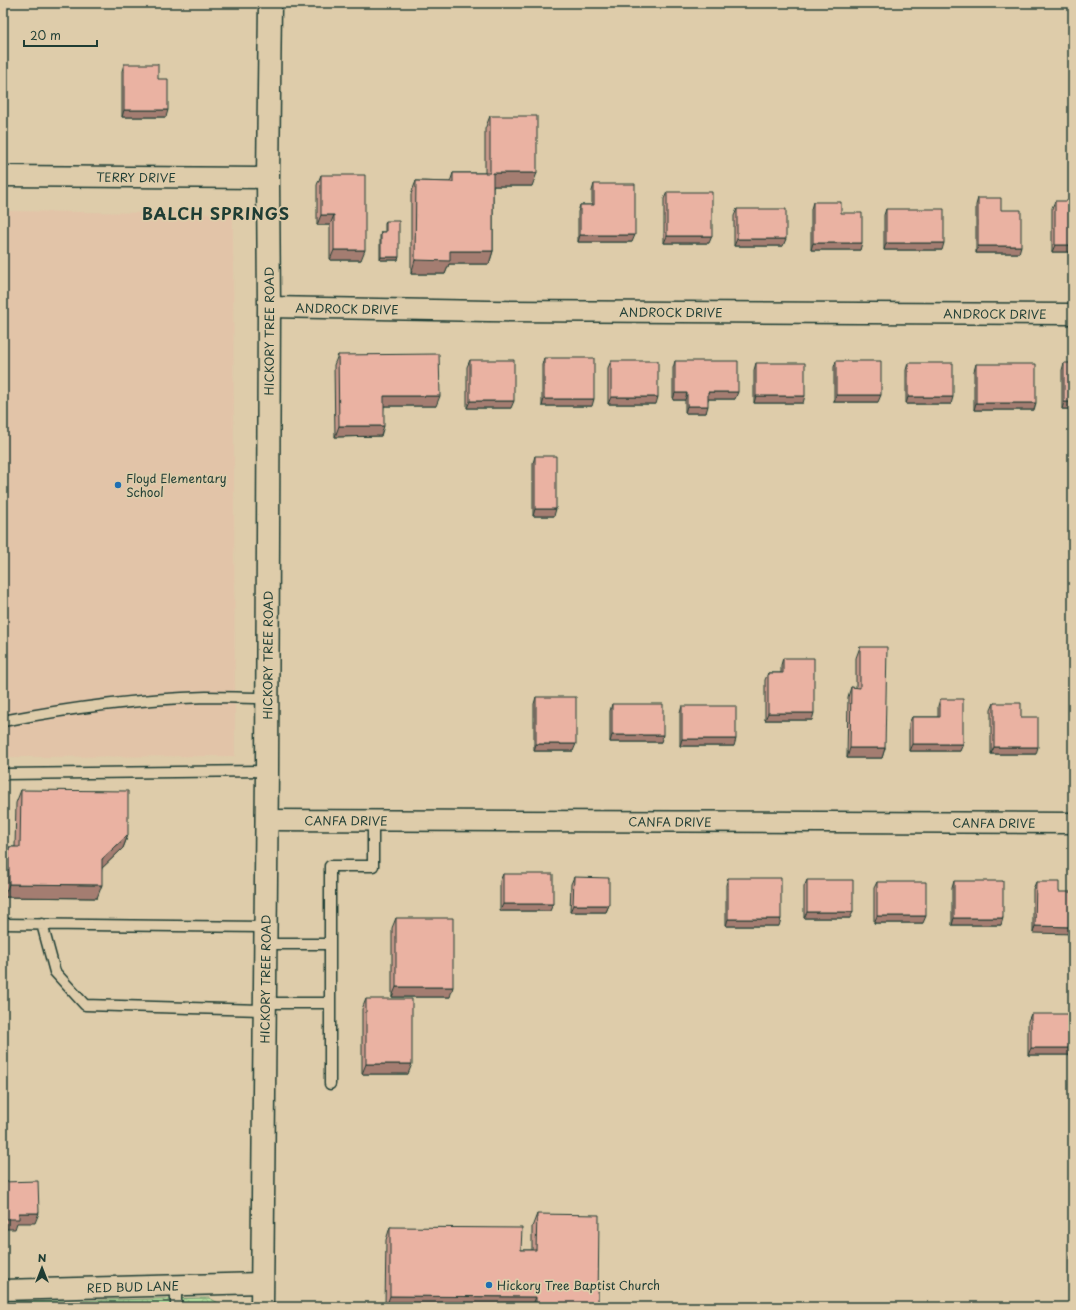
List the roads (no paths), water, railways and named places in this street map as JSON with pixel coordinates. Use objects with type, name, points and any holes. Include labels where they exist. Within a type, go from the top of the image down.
[{"type":"street","name":"HICKORY TREE ROAD","points":[[262,1307],[270,306],[268,178],[270,3]]},
{"type":"street","name":"TERRY DRIVE","points":[[3,176],[268,178]]},
{"type":"street","name":"ANDROCK DRIVE","points":[[270,306],[488,311],[1073,314]]},
{"type":"street","name":"CANFA DRIVE","points":[[266,820],[1073,823]]},
{"type":"street","name":"RED BUD LANE","points":[[3,1290],[262,1283]]},
{"type":"lane","points":[[3,721],[41,714],[141,701],[206,697],[267,698]]},
{"type":"lane","points":[[3,774],[267,771]]},
{"type":"lane","points":[[330,1084],[330,866],[373,866],[373,821]]},
{"type":"lane","points":[[3,924],[42,924],[265,936],[330,944]]},
{"type":"lane","points":[[42,924],[55,972],[85,1005],[265,1006],[330,1003]]},
{"type":"lane","points":[[176,1286],[176,1307]]},
{"type":"place","name":"Floyd Elementary School","points":[[118,485]]},
{"type":"place","name":"Hickory Tree Baptist Church","points":[[489,1285]]},
{"type":"district","name":"BALCH SPRINGS","points":[[216,213]]}]
